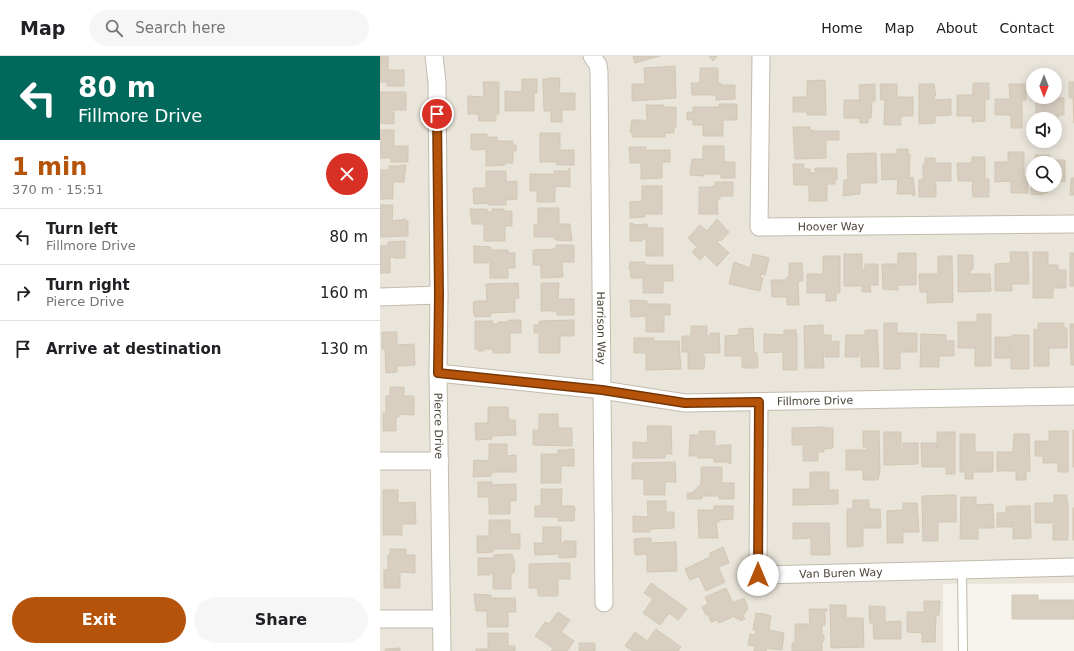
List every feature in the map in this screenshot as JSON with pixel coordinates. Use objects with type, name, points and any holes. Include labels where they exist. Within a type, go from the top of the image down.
[{"type":"street","name":"Pierce Drive","points":[[434,56],[437,83],[439,295],[438,373],[442,651]]},
{"type":"street","name":"Harrison Way","points":[[592,56],[598,65],[599,72],[604,603]]},
{"type":"street","name":"Hoover Way","points":[[761,56],[759,227],[1074,224]]},
{"type":"street","points":[[380,297],[439,295]]},
{"type":"street","name":"Fillmore Drive","points":[[438,373],[602,390],[685,403],[1074,396]]},
{"type":"street","name":"Van Buren Way","points":[[759,402],[758,575],[1074,567]]},
{"type":"street","points":[[380,461],[440,461]]},
{"type":"street","points":[[380,619],[442,619]]},
{"type":"lane","points":[[962,570],[963,651]]},
{"type":"shaded area","points":[[380,56],[1074,56],[1074,583],[943,584],[943,651],[380,651]]},
{"type":"building","points":[[380,56],[388,56],[388,70],[404,70],[404,86],[387,86],[387,82],[380,82]]},
{"type":"building","points":[[633,56],[660,56],[635,63]]},
{"type":"building","points":[[709,56],[717,56],[713,61]]},
{"type":"building","points":[[675,66],[676,98],[632,101],[632,84],[645,84],[644,68]]},
{"type":"building","points":[[700,68],[718,68],[718,83],[721,83],[721,85],[735,85],[735,99],[716,100],[716,95],[692,95],[691,83],[700,83]]},
{"type":"building","points":[[560,78],[559,93],[575,93],[575,110],[562,110],[562,122],[551,122],[551,111],[544,111],[543,79]]},
{"type":"building","points":[[522,79],[537,79],[537,93],[534,93],[534,111],[505,111],[505,91],[522,92]]},
{"type":"building","points":[[825,80],[826,115],[807,115],[807,112],[793,112],[793,97],[807,97],[807,81]]},
{"type":"building","points":[[483,82],[499,82],[499,114],[496,114],[496,121],[479,121],[478,114],[468,114],[468,96],[484,97]]},
{"type":"building","points":[[1069,82],[1074,82],[1074,123],[1073,98],[1069,98]]},
{"type":"building","points":[[973,83],[989,83],[989,99],[985,99],[985,121],[972,122],[972,116],[957,116],[957,95],[973,95]]},
{"type":"building","points":[[875,84],[875,101],[872,101],[871,118],[868,118],[868,123],[860,123],[860,118],[844,118],[844,100],[860,100],[859,85]]},
{"type":"building","points":[[880,84],[897,84],[897,97],[913,97],[913,116],[901,116],[901,125],[884,125],[885,100],[881,100]]},
{"type":"building","points":[[919,84],[934,84],[936,96],[934,96],[934,100],[951,99],[951,115],[935,116],[935,123],[919,124]]},
{"type":"building","points":[[1009,84],[1026,84],[1026,100],[1022,100],[1022,128],[1011,128],[1011,115],[995,115],[995,99],[1010,99]]},
{"type":"building","points":[[380,92],[406,92],[406,110],[391,110],[391,112],[394,112],[394,124],[380,123]]},
{"type":"building","points":[[1062,98],[1064,98],[1064,115],[1062,115],[1062,112],[1036,112],[1036,104],[1062,104]]},
{"type":"building","points":[[719,104],[737,104],[737,120],[723,120],[723,136],[703,136],[703,125],[693,125],[693,120],[687,120],[687,112],[693,112],[693,107],[719,107]]},
{"type":"building","points":[[646,105],[676,107],[676,127],[674,127],[674,133],[665,133],[665,137],[632,137],[632,132],[630,132],[632,120],[647,121]]},
{"type":"building","points":[[793,127],[810,127],[810,130],[815,131],[839,131],[839,140],[826,140],[826,158],[795,159]]},
{"type":"building","points":[[380,130],[394,130],[394,146],[408,146],[408,162],[391,162],[391,158],[380,158]]},
{"type":"building","points":[[540,133],[560,133],[560,150],[574,150],[574,165],[557,165],[557,162],[540,162]]},
{"type":"building","points":[[471,134],[487,134],[487,137],[497,137],[497,141],[513,141],[513,145],[516,145],[516,151],[513,151],[513,163],[486,166],[486,149],[471,149]]},
{"type":"building","points":[[703,146],[724,146],[724,162],[735,162],[735,178],[721,178],[721,174],[704,174],[704,176],[690,175],[692,159],[703,159]]},
{"type":"building","points":[[629,147],[646,147],[646,150],[670,150],[670,162],[662,162],[662,178],[641,179],[641,163],[630,163]]},
{"type":"building","points":[[897,149],[908,149],[908,154],[910,154],[909,178],[913,177],[915,195],[913,196],[913,194],[897,194],[898,179],[882,180],[881,154],[897,154]]},
{"type":"building","points":[[1008,152],[1024,152],[1024,177],[1026,177],[1026,192],[1028,193],[1011,193],[1011,181],[995,182],[995,162],[1008,162]]},
{"type":"building","points":[[876,153],[877,183],[860,183],[860,194],[843,196],[844,180],[848,180],[847,154]]},
{"type":"building","points":[[1035,155],[1050,155],[1050,156]]},
{"type":"building","points":[[972,157],[985,157],[985,179],[989,179],[989,197],[973,197],[973,181],[958,181],[957,163],[972,163]]},
{"type":"building","points":[[925,158],[935,158],[935,163],[951,163],[951,181],[935,181],[936,197],[919,197],[919,180],[923,180],[923,164],[925,164]]},
{"type":"building","points":[[1062,160],[1065,160],[1065,181],[1062,181]]},
{"type":"building","points":[[793,164],[804,164],[804,169],[810,169],[810,173],[815,173],[815,168],[837,168],[837,180],[835,180],[835,184],[827,184],[827,201],[809,201],[809,185],[794,185]]},
{"type":"building","points":[[406,165],[404,182],[393,182],[393,199],[380,199],[380,170],[389,170],[389,166]]},
{"type":"building","points":[[568,169],[570,169],[570,187],[555,186],[555,202],[537,202],[537,191],[530,191],[530,174],[554,174],[554,171],[568,171]]},
{"type":"building","points":[[486,171],[506,171],[506,182],[517,181],[517,199],[506,200],[506,205],[489,205],[489,203],[474,204],[474,188],[486,188]]},
{"type":"building","points":[[1071,178],[1074,178],[1074,195],[1070,195]]},
{"type":"building","points":[[715,182],[733,182],[733,196],[720,196],[720,199],[717,199],[718,214],[699,214],[699,187],[712,187],[715,186]]},
{"type":"building","points":[[642,186],[662,186],[662,214],[645,214],[645,217],[630,218],[630,202],[642,201]]},
{"type":"building","points":[[1031,192],[1048,192],[1043,193],[1043,195],[1031,194]]},
{"type":"building","points":[[380,205],[393,205],[392,221],[406,219],[406,221],[408,221],[408,236],[380,237]]},
{"type":"building","points":[[538,208],[559,208],[559,224],[570,224],[572,241],[555,240],[555,237],[534,237],[534,225],[538,225]]},
{"type":"building","points":[[470,209],[487,209],[487,212],[492,212],[492,209],[512,211],[512,226],[505,226],[505,241],[484,241],[484,224],[472,224]]},
{"type":"building","points":[[717,219],[729,232],[721,241],[719,240],[717,242],[729,253],[717,266],[705,255],[700,260],[692,252],[697,247],[688,238],[700,225],[707,231]]},
{"type":"building","points":[[630,223],[633,223],[633,225],[647,224],[647,227],[650,228],[663,228],[663,256],[646,256],[646,239],[642,239],[642,241],[630,241]]},
{"type":"building","points":[[405,241],[405,258],[390,257],[390,273],[380,273],[380,246],[388,246],[388,242]]},
{"type":"building","points":[[556,245],[574,245],[574,262],[562,262],[563,277],[541,278],[541,265],[533,265],[533,250],[556,249]]},
{"type":"building","points":[[474,246],[491,247],[491,250],[508,250],[508,253],[515,253],[515,268],[508,268],[508,278],[490,278],[490,262],[474,263]]},
{"type":"building","points":[[1010,252],[1028,252],[1029,284],[1012,284],[1012,291],[995,291],[995,264],[1009,263],[1009,268],[1011,268]]},
{"type":"building","points":[[1033,252],[1048,252],[1048,265],[1058,265],[1058,270],[1066,270],[1066,288],[1053,288],[1053,298],[1033,298]]},
{"type":"building","points":[[898,253],[916,253],[916,285],[898,285],[898,290],[883,289],[882,264],[898,264]]},
{"type":"building","points":[[1070,253],[1074,253],[1074,286],[1070,286]]},
{"type":"building","points":[[753,254],[769,258],[765,275],[761,274],[760,277],[763,278],[760,291],[729,284],[734,262],[750,268]]},
{"type":"building","points":[[844,254],[862,254],[862,270],[865,270],[865,264],[878,264],[878,285],[870,285],[871,292],[862,292],[862,286],[844,286]]},
{"type":"building","points":[[958,255],[973,255],[973,269],[970,270],[970,274],[990,274],[991,291],[958,292]]},
{"type":"building","points":[[823,256],[840,256],[840,293],[836,293],[836,301],[826,301],[826,293],[807,293],[807,274],[823,274]]},
{"type":"building","points":[[938,256],[952,256],[953,302],[927,303],[928,292],[920,292],[919,274],[938,274]]},
{"type":"building","points":[[630,262],[645,262],[645,265],[673,265],[673,281],[663,281],[663,293],[643,293],[643,278],[631,278],[629,269]]},
{"type":"building","points":[[789,263],[802,263],[803,281],[799,281],[798,284],[799,305],[787,305],[787,297],[772,297],[771,280],[787,280],[787,277],[789,277]]},
{"type":"building","points":[[518,283],[519,298],[515,298],[515,312],[490,313],[491,316],[475,317],[474,301],[487,301],[486,284]]},
{"type":"building","points":[[541,283],[559,283],[558,299],[574,299],[574,315],[557,315],[557,311],[541,311]]},
{"type":"building","points":[[630,300],[647,301],[647,304],[670,304],[670,315],[664,315],[664,332],[646,332],[646,316],[631,317]]},
{"type":"building","points":[[977,314],[991,314],[991,366],[975,366],[975,348],[958,348],[958,322],[977,322]]},
{"type":"building","points":[[508,320],[521,320],[521,333],[510,333],[510,353],[493,353],[493,349],[478,351],[478,349],[475,349],[475,321],[493,321],[493,324],[498,324],[498,322],[508,322]]},
{"type":"building","points":[[574,320],[574,336],[560,336],[560,353],[539,353],[539,333],[534,333],[534,325],[539,325],[540,321]]},
{"type":"building","points":[[884,323],[897,323],[897,333],[917,333],[917,352],[900,352],[900,369],[884,369]]},
{"type":"building","points":[[1038,323],[1064,323],[1064,328],[1067,328],[1067,348],[1049,348],[1049,366],[1034,366],[1034,329],[1038,330]]},
{"type":"building","points":[[1070,324],[1074,324],[1074,365],[1071,365]]},
{"type":"building","points":[[823,325],[823,335],[831,335],[831,342],[839,341],[839,357],[825,357],[825,351],[823,351],[824,368],[805,368],[804,326]]},
{"type":"building","points":[[691,326],[707,326],[707,336],[710,336],[710,333],[719,333],[720,353],[703,353],[703,356],[705,356],[704,369],[688,369],[688,352],[682,352],[682,336],[691,336]]},
{"type":"building","points":[[753,328],[754,353],[757,353],[758,367],[743,368],[742,356],[725,356],[725,336],[739,335],[739,329]]},
{"type":"building","points":[[784,330],[796,330],[797,370],[783,370],[783,352],[764,353],[764,334],[784,335]]},
{"type":"building","points":[[865,330],[877,330],[879,367],[861,367],[861,351],[859,351],[859,357],[845,357],[846,335],[865,335]]},
{"type":"building","points":[[382,332],[397,332],[397,345],[414,344],[415,365],[397,366],[397,372],[386,373],[385,349],[382,349]]},
{"type":"building","points":[[921,334],[946,335],[946,341],[954,341],[954,356],[939,356],[939,367],[920,367]]},
{"type":"building","points":[[1012,335],[1029,335],[1029,369],[1011,369],[1011,346],[1010,358],[995,358],[995,337],[1012,337]]},
{"type":"building","points":[[634,338],[654,338],[654,341],[679,341],[681,369],[646,370],[646,353],[634,353]]},
{"type":"building","points":[[390,387],[404,387],[404,396],[414,396],[414,415],[399,414],[399,417],[396,417],[396,431],[383,431],[383,413],[386,413],[386,396],[390,396]]},
{"type":"building","points":[[488,407],[508,407],[509,420],[515,420],[516,435],[492,436],[492,439],[476,440],[475,423],[488,423]]},
{"type":"building","points":[[539,414],[558,414],[558,428],[572,428],[572,446],[533,445],[533,430],[539,430]]},
{"type":"building","points":[[647,426],[671,426],[672,454],[665,454],[665,458],[633,458],[633,442],[648,443]]},
{"type":"building","points":[[792,428],[833,428],[833,448],[824,449],[824,452],[818,452],[818,461],[803,461],[803,447],[805,447],[805,445],[792,445]]},
{"type":"building","points":[[1074,430],[1074,467],[1073,467]]},
{"type":"building","points":[[699,431],[715,431],[715,446],[731,445],[731,464],[729,464],[729,462],[714,462],[714,458],[698,458],[698,456],[689,456],[690,435],[699,435]]},
{"type":"building","points":[[863,431],[879,431],[880,470],[878,480],[863,480],[863,470],[846,470],[846,450],[867,450],[867,447],[863,447]]},
{"type":"building","points":[[1049,431],[1068,431],[1068,472],[1058,472],[1058,463],[1043,463],[1043,456],[1035,456],[1035,441],[1049,441]]},
{"type":"building","points":[[884,432],[901,432],[901,449],[903,449],[903,443],[918,443],[918,464],[884,465]]},
{"type":"building","points":[[937,432],[955,432],[955,474],[946,474],[946,467],[922,467],[921,443],[936,443],[937,448]]},
{"type":"building","points":[[960,434],[975,434],[975,452],[993,452],[993,472],[973,472],[973,479],[965,479],[965,472],[960,472]]},
{"type":"building","points":[[1014,434],[1029,434],[1030,471],[1026,471],[1026,480],[1016,480],[1016,471],[997,471],[997,452],[1013,452]]},
{"type":"building","points":[[489,444],[507,444],[507,456],[516,455],[516,472],[495,472],[491,473],[491,476],[473,477],[474,460],[489,461]]},
{"type":"building","points":[[574,449],[574,466],[561,466],[561,483],[541,483],[541,454],[558,454],[558,450]]},
{"type":"building","points":[[675,462],[676,482],[665,482],[665,495],[644,495],[644,479],[632,479],[632,463]]},
{"type":"building","points":[[701,467],[722,467],[722,483],[734,483],[734,499],[719,499],[719,496],[702,496],[702,499],[687,499],[687,493],[692,493],[701,484]]},
{"type":"building","points":[[810,472],[829,472],[829,490],[838,490],[838,504],[793,505],[793,489],[810,489]]},
{"type":"building","points":[[478,482],[492,482],[492,485],[516,484],[516,501],[510,501],[510,514],[489,514],[489,497],[478,497]]},
{"type":"building","points":[[541,489],[562,489],[561,506],[574,506],[574,521],[558,521],[558,517],[535,517],[535,506],[541,506]]},
{"type":"building","points":[[383,490],[398,490],[398,503],[415,502],[416,524],[402,524],[402,535],[383,535]]},
{"type":"building","points":[[956,495],[956,522],[938,522],[938,541],[923,541],[922,496]]},
{"type":"building","points":[[1054,495],[1067,495],[1068,540],[1053,540],[1053,525],[1056,525],[1056,523],[1035,523],[1035,503],[1054,503]]},
{"type":"building","points":[[961,497],[976,497],[976,505],[993,504],[994,528],[978,528],[978,539],[960,539]]},
{"type":"building","points":[[853,500],[869,500],[869,509],[880,509],[881,528],[863,528],[863,546],[847,547],[847,509],[853,509]]},
{"type":"building","points":[[647,501],[666,501],[666,512],[674,512],[674,528],[650,529],[650,532],[633,532],[633,516],[648,517]]},
{"type":"building","points":[[903,503],[917,503],[919,532],[904,532],[903,527],[903,543],[887,543],[887,511],[903,510]]},
{"type":"building","points":[[714,506],[733,506],[733,519],[719,520],[719,522],[716,522],[718,538],[699,538],[698,510],[714,510]]},
{"type":"building","points":[[1030,506],[1031,538],[1013,539],[1013,522],[1012,527],[997,527],[997,513],[1006,513],[1006,507]]},
{"type":"building","points":[[1074,508],[1074,540],[1073,540]]},
{"type":"building","points":[[489,520],[510,520],[510,534],[520,534],[520,549],[493,549],[493,552],[477,553],[477,536],[489,536]]},
{"type":"building","points":[[793,523],[829,523],[830,555],[811,555],[811,538],[793,539]]},
{"type":"building","points":[[543,527],[561,527],[561,543],[564,543],[564,541],[576,541],[576,557],[559,558],[559,554],[535,555],[534,543],[543,543]]},
{"type":"building","points":[[651,538],[651,543],[676,542],[677,571],[647,572],[647,554],[635,555],[634,539]]},
{"type":"building","points":[[723,547],[729,563],[718,567],[725,582],[706,591],[699,576],[690,580],[685,569],[710,557],[710,553]]},
{"type":"building","points":[[390,549],[406,549],[406,555],[415,555],[415,573],[400,572],[400,588],[384,588],[384,570],[388,570],[388,555],[390,555]]},
{"type":"building","points":[[512,554],[515,564],[514,573],[511,573],[511,589],[493,589],[493,573],[490,573],[490,575],[478,575],[478,558],[494,558],[494,555]]},
{"type":"building","points":[[570,563],[570,579],[558,579],[558,596],[538,596],[538,588],[529,588],[529,564]]},
{"type":"building","points":[[651,583],[687,609],[678,620],[669,613],[660,625],[643,613],[653,599],[644,593]]},
{"type":"building","points":[[726,588],[733,603],[744,598],[748,608],[743,616],[745,619],[740,621],[739,618],[736,619],[735,616],[719,623],[718,620],[711,622],[708,614],[706,615],[702,607],[708,604],[705,597]]},
{"type":"building","points":[[474,594],[491,595],[491,598],[515,598],[516,612],[508,612],[508,627],[487,627],[487,611],[476,611]]},
{"type":"building","points":[[1012,595],[1038,595],[1038,600],[1074,600],[1074,619],[1012,619]]},
{"type":"building","points":[[924,601],[940,601],[939,615],[936,615],[935,642],[922,642],[922,633],[907,632],[907,612],[924,612]]},
{"type":"building","points":[[830,605],[846,605],[846,618],[863,618],[864,647],[831,648]]},
{"type":"building","points":[[869,606],[885,607],[885,622],[901,621],[901,639],[874,639],[873,623],[870,623]]},
{"type":"building","points":[[809,609],[827,609],[827,611],[825,611],[825,625],[822,625],[822,635],[824,635],[824,641],[822,641],[822,651],[792,651],[792,643],[795,643],[795,624],[810,624]]},
{"type":"building","points":[[558,612],[570,620],[561,632],[574,641],[567,651],[551,651],[553,648],[535,636],[545,622],[549,624]]},
{"type":"building","points":[[756,613],[771,616],[769,630],[784,633],[782,650],[766,648],[766,651],[754,651],[755,646],[748,645],[750,634],[755,635],[756,630],[753,630]]},
{"type":"building","points":[[656,629],[681,647],[678,651],[633,651],[625,646],[635,632],[647,641]]},
{"type":"building","points":[[488,633],[508,633],[508,646],[515,646],[515,651],[476,651],[476,649],[488,649]]},
{"type":"building","points":[[579,643],[595,643],[595,651],[579,651]]},
{"type":"building","points":[[400,648],[400,651],[385,651],[385,649]]},
{"type":"route","points":[[437,114],[439,295],[438,373],[602,390],[685,403],[759,402],[758,575]]}]
